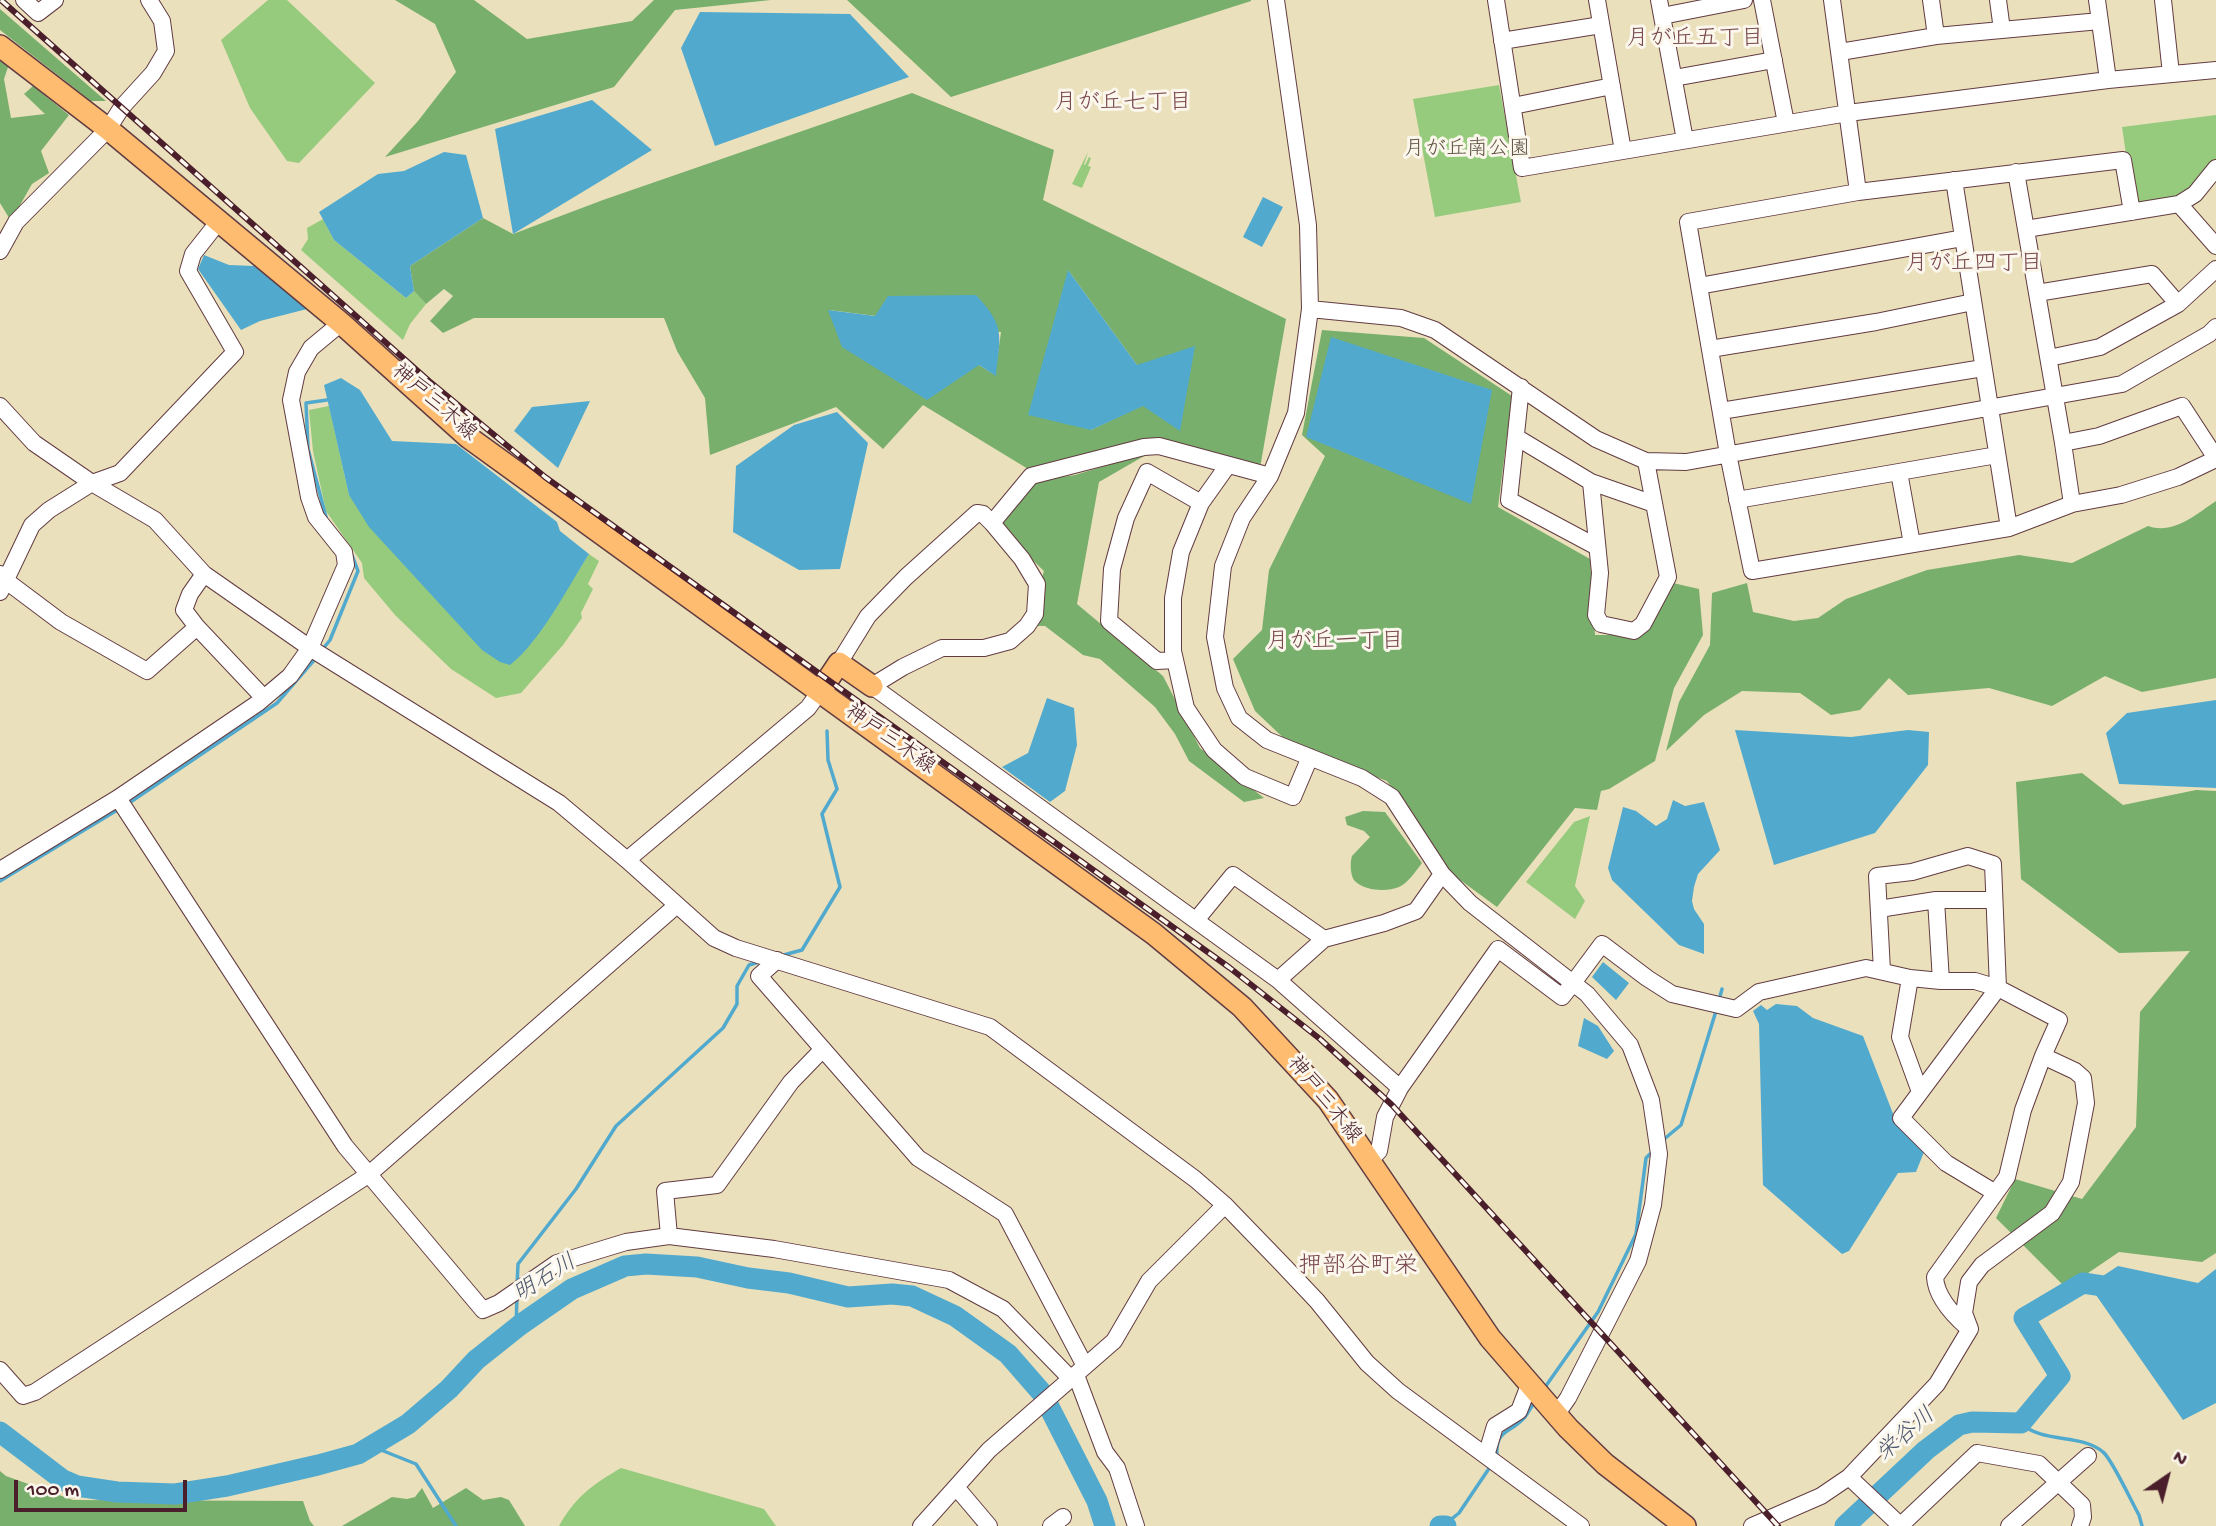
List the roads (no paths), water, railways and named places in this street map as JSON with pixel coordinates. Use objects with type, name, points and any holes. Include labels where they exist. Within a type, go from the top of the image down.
[{"type":"main road","name":"神戸三木線","points":[[0,46],[108,129],[219,221],[341,323],[468,437],[822,690],[1154,934],[1242,1007],[1328,1100],[1490,1338],[1540,1397],[1605,1464],[1685,1526]]},
{"type":"main road","points":[[822,690],[839,663],[872,686]]},
{"type":"street","points":[[24,0],[38,13],[55,0]]},
{"type":"street","points":[[0,251],[16,222],[108,129],[122,107],[153,74],[166,51],[162,21],[149,0]]},
{"type":"street","points":[[1276,0],[1308,225],[1310,309],[1296,413],[1270,476],[1242,518],[1223,566],[1215,637],[1225,688],[1239,718],[1267,740],[1362,778],[1392,797],[1442,874],[1470,903],[1574,981],[1587,994],[1630,1045],[1651,1100],[1659,1154],[1653,1205],[1638,1261],[1568,1398],[1540,1397],[1495,1426],[1493,1461]]},
{"type":"street","points":[[1496,0],[1522,168],[1848,113],[2108,80],[2216,70]]},
{"type":"street","points":[[1597,0],[1623,151]]},
{"type":"street","points":[[1685,140],[1661,8],[1744,0]]},
{"type":"street","points":[[1762,0],[1786,122]]},
{"type":"street","points":[[1832,0],[1858,192]]},
{"type":"street","points":[[1931,0],[1936,36]]},
{"type":"street","points":[[1998,0],[2002,30]]},
{"type":"street","points":[[2097,0],[2108,80]]},
{"type":"street","points":[[2163,0],[2171,74]]},
{"type":"street","points":[[1840,52],[1936,36],[2100,21]]},
{"type":"street","points":[[1503,41],[1601,25]]},
{"type":"street","points":[[1674,78],[1774,60]]},
{"type":"street","points":[[1513,106],[1612,86]]},
{"type":"street","points":[[2063,443],[2099,436],[2182,406],[2216,458],[2178,477],[2121,495],[2072,504],[2009,528],[1752,571],[1728,454],[1688,222],[1858,192],[2123,160],[2132,212]]},
{"type":"street","points":[[2026,229],[2179,204],[2195,194],[2216,168]]},
{"type":"street","points":[[2015,172],[2072,504]]},
{"type":"street","points":[[1954,180],[2009,528]]},
{"type":"street","points":[[2179,204],[2216,246]]},
{"type":"street","points":[[197,627],[147,671],[61,622],[2,582],[32,525],[49,510],[92,483],[120,473],[235,352],[188,271],[193,254],[219,221]]},
{"type":"street","points":[[1699,286],[1963,238]]},
{"type":"street","points":[[2049,358],[2100,347],[2178,304],[2216,269]]},
{"type":"street","points":[[2037,293],[2152,274],[2178,304]]},
{"type":"street","points":[[1710,349],[1875,322],[1973,302]]},
{"type":"street","points":[[1310,309],[1401,318],[1435,330],[1596,439],[1646,461],[1686,461],[2122,384],[2209,334],[2216,327]]},
{"type":"street","points":[[0,870],[118,798],[264,698],[289,676],[310,648],[346,565],[344,552],[316,517],[309,497],[291,400],[297,372],[312,348],[341,323]]},
{"type":"street","points":[[1721,411],[1983,368]]},
{"type":"street","points":[[1521,387],[1509,500],[1597,547]]},
{"type":"street","points":[[0,406],[34,443],[92,483],[155,520],[204,573],[310,648],[559,803],[714,938],[736,948],[990,1027],[1195,1178],[1225,1205],[1317,1301],[1367,1363],[1398,1391],[1581,1526]]},
{"type":"street","points":[[1516,437],[1591,482],[1654,504]]},
{"type":"street","points":[[992,523],[1031,477],[1144,447],[1159,446],[1270,476]]},
{"type":"street","points":[[1737,500],[1997,455]]},
{"type":"street","points":[[1591,482],[1600,584],[1596,615],[1601,624],[1633,631],[1643,624],[1668,577],[1646,461]]},
{"type":"street","points":[[1228,465],[1201,503],[1179,563],[1174,598],[1173,651],[1186,708],[1214,750],[1245,776],[1293,797],[1310,757]]},
{"type":"street","points":[[1175,660],[1157,661],[1109,621],[1112,569],[1126,518],[1147,472],[1201,503]]},
{"type":"street","points":[[1899,472],[1912,544]]},
{"type":"street","points":[[839,663],[869,615],[906,577],[977,513],[983,514],[1022,559],[1037,584],[1035,614],[1027,626],[1010,641],[984,648],[942,648],[872,686],[1278,980],[1400,1088]]},
{"type":"street","points":[[204,573],[190,594],[184,610],[264,698]]},
{"type":"street","points":[[627,860],[808,708],[822,690]]},
{"type":"street","points":[[118,798],[337,1135],[484,1311],[557,1263],[626,1242],[669,1236],[774,1249],[948,1280],[1003,1308],[1077,1373]]},
{"type":"street","points":[[1882,971],[1877,876],[1912,872],[1968,856],[1993,864],[1998,988],[1901,1118],[1946,1163],[1994,1192]]},
{"type":"street","points":[[1278,980],[1324,939],[1384,923],[1416,911],[1442,874]]},
{"type":"street","points":[[1197,919],[1233,875],[1324,939]]},
{"type":"street","points":[[1936,900],[1941,981]]},
{"type":"street","points":[[1879,909],[1936,900],[1994,900]]},
{"type":"street","points":[[0,1370],[23,1396],[35,1392],[368,1174],[677,905]]},
{"type":"street","points":[[1370,1160],[1378,1151],[1385,1117],[1400,1088],[1498,949],[1562,997],[1602,944],[1672,994],[1736,1009],[1753,997],[1866,968],[1910,978],[1975,981],[1998,988],[2059,1020],[2022,1110],[2007,1177],[1935,1277],[1935,1284],[1947,1307],[1970,1329]]},
{"type":"street","points":[[778,960],[759,976],[918,1158],[1005,1214],[1077,1373],[1105,1452],[1116,1468],[1136,1526]]},
{"type":"street","points":[[1910,978],[1900,1037],[1920,1093]]},
{"type":"street","points":[[669,1236],[665,1191],[717,1185],[791,1082],[823,1049]]},
{"type":"street","points":[[1970,1329],[1964,1313],[1969,1282],[1982,1265],[2052,1213],[2071,1182],[2086,1103],[2083,1078],[2075,1071],[2043,1056]]},
{"type":"street","points":[[921,1526],[989,1450],[1114,1341],[1149,1281],[1225,1205]]},
{"type":"street","points":[[1752,1526],[1821,1496],[1850,1477],[1937,1384],[1970,1329]]},
{"type":"street","points":[[1850,1477],[1900,1526],[1977,1453],[2039,1464],[2082,1505],[2083,1517],[2080,1526]]},
{"type":"street","points":[[2010,1526],[2088,1456]]},
{"type":"street","points":[[956,1487],[989,1526]]},
{"type":"water","points":[[700,12],[850,14],[909,77],[715,146],[681,48]]},
{"type":"water","points":[[592,100],[652,150],[513,234],[495,129]]},
{"type":"water","points":[[444,152],[466,155],[483,218],[410,266],[414,291],[406,298],[334,240],[319,212],[378,174],[404,171]]},
{"type":"water","points":[[1263,197],[1283,207],[1262,247],[1243,237]]},
{"type":"water","points":[[204,255],[229,265],[254,266],[311,308],[260,321],[241,330],[198,269]]},
{"type":"water","points":[[1068,270],[1137,365],[1195,346],[1180,431],[1143,406],[1091,430],[1028,415]]},
{"type":"water","points":[[976,295],[992,315],[999,332],[996,376],[979,365],[927,400],[842,347],[828,310],[875,316],[888,296]]},
{"type":"water","points":[[1331,337],[1492,390],[1471,504],[1306,437]]},
{"type":"water","points":[[341,378],[360,390],[392,441],[456,444],[557,522],[560,531],[589,554],[543,628],[510,665],[482,650],[369,527],[349,495],[324,385]]},
{"type":"water","points":[[590,401],[558,468],[514,431],[532,407]]},
{"type":"water","points":[[837,412],[868,443],[840,569],[799,570],[733,532],[736,466],[794,425]]},
{"type":"water","points":[[1047,698],[1074,708],[1077,745],[1065,791],[1050,802],[1002,767],[1028,753]]},
{"type":"water","points":[[2216,700],[2216,788],[2119,784],[2106,733],[2127,713]]},
{"type":"water","points":[[1735,730],[1851,737],[1908,730],[1929,732],[1928,765],[1875,833],[1774,865]]},
{"type":"water","points":[[1673,800],[1685,806],[1704,802],[1720,850],[1698,874],[1694,887],[1694,909],[1704,924],[1704,954],[1679,945],[1612,880],[1608,868],[1623,807],[1636,811],[1656,826],[1667,819]]},
{"type":"water","points":[[1603,962],[1629,983],[1616,1000],[1592,977]]},
{"type":"water","points":[[1776,1004],[1797,1006],[1813,1018],[1863,1036],[1897,1124],[1924,1152],[1916,1172],[1898,1173],[1849,1251],[1842,1254],[1763,1185],[1759,1024],[1753,1011],[1761,1005],[1767,1010]]},
{"type":"water","points":[[1584,1018],[1598,1026],[1614,1051],[1607,1059],[1578,1046]]},
{"type":"water","points":[[2118,1266],[2198,1283],[2216,1269],[2216,1403],[2183,1420],[2089,1285]]},
{"type":"waterway","points":[[326,517],[308,449],[306,403],[327,400]]},
{"type":"waterway","points":[[322,650],[330,640],[358,571],[352,555]]},
{"type":"waterway","points":[[129,803],[277,703],[315,659]]},
{"type":"waterway","points":[[780,956],[802,950],[840,887],[822,814],[837,789],[828,760],[827,731]]},
{"type":"waterway","points":[[0,881],[119,809]]},
{"type":"waterway","points":[[517,1285],[518,1264],[576,1189],[616,1126],[723,1028],[737,1004],[737,986],[749,965],[759,962]]},
{"type":"waterway","points":[[1719,1000],[1722,989]]},
{"type":"waterway","points":[[1663,1140],[1681,1125],[1716,1011]]},
{"type":"waterway","points":[[1543,1390],[1598,1312],[1636,1234],[1646,1158],[1653,1151]]},
{"type":"waterway","name":"明石川","points":[[0,1432],[63,1480],[77,1486],[117,1492],[175,1494],[227,1486],[318,1465],[358,1454],[408,1424],[449,1389],[476,1360],[572,1289],[625,1266],[646,1264],[697,1267],[789,1283],[848,1297],[892,1294],[912,1296],[955,1316],[1008,1354],[1042,1393],[1097,1501],[1105,1526]]},
{"type":"waterway","name":"栄谷川","points":[[1845,1526],[1926,1450],[1959,1425],[1972,1422],[2021,1423],[2060,1376],[2024,1318],[2083,1283],[2116,1288]]},
{"type":"waterway","points":[[516,1328],[517,1296]]},
{"type":"waterway","points":[[1497,1458],[1498,1441],[1525,1417],[1535,1402]]},
{"type":"waterway","points":[[2021,1423],[2040,1434],[2084,1442],[2103,1452],[2122,1482],[2142,1526]]},
{"type":"waterway","points":[[371,1446],[416,1464],[456,1526]]},
{"type":"waterway","points":[[1444,1525],[1459,1513],[1490,1467]]},
{"type":"waterway","name":"栄谷川","points":[[1440,1526],[1446,1526]]},
{"type":"railway","points":[[1,0],[429,381],[545,477],[1230,968],[1320,1039],[1392,1105],[1778,1526]]},
{"type":"district","name":"月が丘五丁目","points":[[1695,40]]},
{"type":"district","name":"月が丘七丁目","points":[[1123,104]]},
{"type":"district","name":"月が丘四丁目","points":[[1974,265]]},
{"type":"district","name":"月が丘一丁目","points":[[1335,643]]},
{"type":"district","name":"押部谷町栄","points":[[1358,1268]]},
{"type":"park label","name":"月が丘南公園","points":[[1467,151]]}]
